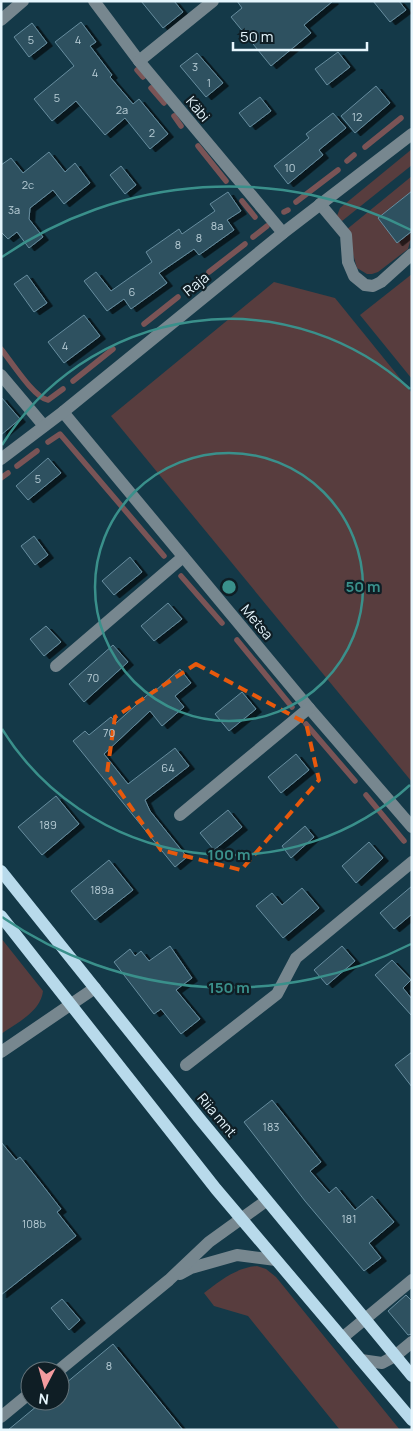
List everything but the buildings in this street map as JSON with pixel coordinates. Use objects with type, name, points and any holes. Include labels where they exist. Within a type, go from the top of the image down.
[{"type":"main road","name":"Riia mnt","points":[[1,871],[266,1201],[412,1376]]},
{"type":"main road","points":[[1,916],[216,1189],[412,1420]]},
{"type":"street","points":[[1,20],[23,1]]},
{"type":"street","name":"Käbi","points":[[94,1],[139,60],[282,233]]},
{"type":"street","points":[[139,60],[213,1]]},
{"type":"street","name":"Raja","points":[[1,459],[63,412],[282,233],[412,134]]},
{"type":"street","points":[[320,204],[346,235],[348,262],[354,276],[365,285],[373,286],[381,282],[412,254]]},
{"type":"street","points":[[1,375],[44,426]]},
{"type":"street","name":"Metsa","points":[[63,412],[412,827]]},
{"type":"street","points":[[56,666],[183,557]]},
{"type":"street","points":[[180,815],[310,708]]},
{"type":"street","points":[[186,1065],[276,994],[296,958],[412,862]]},
{"type":"street","points":[[1,1052],[95,988]]},
{"type":"street","points":[[70,1361],[169,1280],[209,1242],[266,1201]]},
{"type":"street","points":[[169,1280],[191,1268],[236,1255],[276,1260]]},
{"type":"street","points":[[342,1338],[412,1280]]},
{"type":"street","points":[[361,1360],[382,1363],[396,1356],[412,1342]]},
{"type":"street","points":[[1,1417],[20,1402]]},
{"type":"highlighted area","points":[[196,664],[306,723],[319,780],[241,870],[161,850],[107,773],[115,717]]},
{"type":"shaded area","points":[[412,149],[412,165],[342,221],[337,216],[340,208]]},
{"type":"shaded area","points":[[412,176],[412,191],[379,218],[412,235],[408,249],[378,272],[367,274],[357,268],[346,230]]},
{"type":"shaded area","points":[[412,274],[412,379],[360,315]]},
{"type":"shaded area","points":[[274,282],[335,298],[412,393],[412,782],[111,416]]},
{"type":"shaded area","points":[[1,938],[43,991],[38,1005],[21,1021],[1,1034]]},
{"type":"shaded area","points":[[257,1266],[266,1269],[276,1277],[400,1430],[340,1430],[248,1316],[214,1306],[204,1293],[235,1272]]},
{"type":"waterway","points":[[137,70],[143,77]]},
{"type":"waterway","points":[[151,88],[164,103]]},
{"type":"waterway","points":[[174,116],[181,126]]},
{"type":"waterway","points":[[365,147],[401,118]]},
{"type":"waterway","points":[[198,146],[226,181]]},
{"type":"waterway","points":[[347,161],[354,155]]},
{"type":"waterway","points":[[296,202],[338,170]]},
{"type":"waterway","points":[[242,201],[255,217]]},
{"type":"waterway","points":[[284,212],[288,210]]},
{"type":"waterway","points":[[253,237],[267,226]]},
{"type":"waterway","points":[[209,272],[245,244]]},
{"type":"waterway","points":[[190,287],[197,281]]},
{"type":"waterway","points":[[144,324],[178,297]]},
{"type":"waterway","points":[[1,349],[23,378],[42,398],[48,400],[63,389]]},
{"type":"waterway","points":[[73,381],[113,349]]},
{"type":"waterway","points":[[48,442],[60,434],[164,556]]},
{"type":"waterway","points":[[17,466],[37,451]]},
{"type":"waterway","points":[[1,478],[8,473]]},
{"type":"waterway","points":[[181,576],[222,623]]},
{"type":"waterway","points":[[237,640],[292,707]]},
{"type":"waterway","points":[[306,724],[355,781]]},
{"type":"waterway","points":[[366,795],[404,841]]}]
